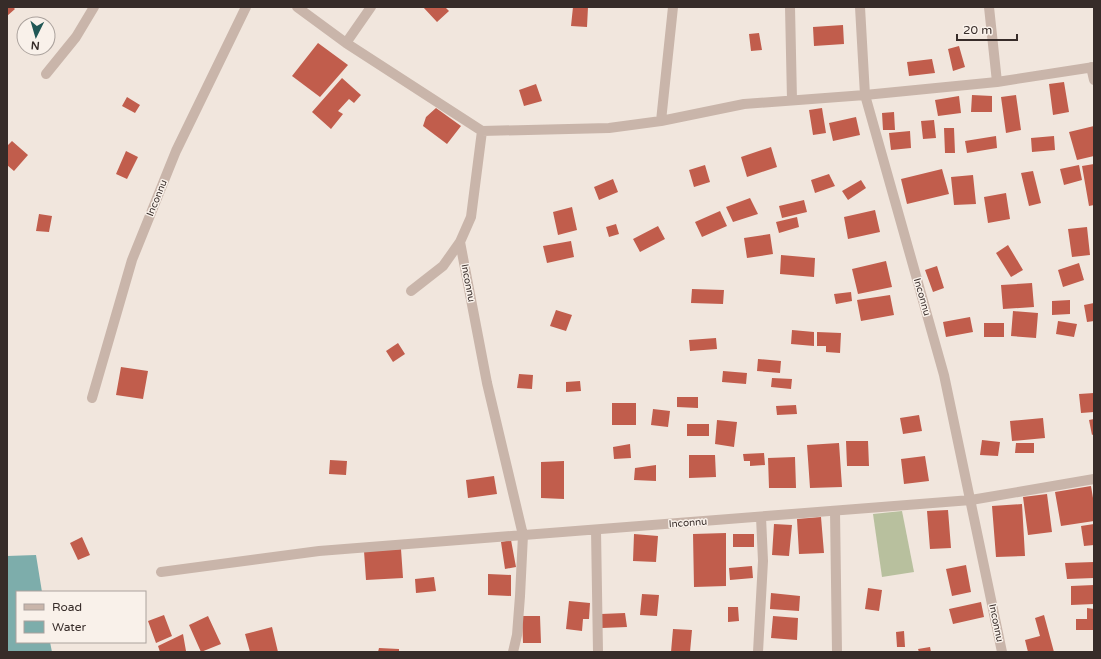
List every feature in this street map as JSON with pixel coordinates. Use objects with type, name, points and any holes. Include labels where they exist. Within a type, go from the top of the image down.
[{"type":"street","points":[[46,74],[76,37],[94,7]]},
{"type":"street","name":"Inconnu","points":[[92,398],[132,260],[176,151],[246,7]]},
{"type":"street","points":[[297,7],[346,43],[482,131],[609,128],[661,122],[744,104],[865,95],[997,82],[1093,67],[1094,80]]},
{"type":"street","points":[[346,43],[371,7]]},
{"type":"street","points":[[661,122],[673,7]]},
{"type":"street","points":[[790,7],[792,100]]},
{"type":"street","name":"Inconnu","points":[[860,7],[865,95],[944,374],[1002,652]]},
{"type":"street","points":[[989,7],[997,82]]},
{"type":"street","name":"Inconnu","points":[[411,291],[444,266],[460,242],[471,217],[482,131]]},
{"type":"street","name":"Inconnu","points":[[460,242],[487,383],[523,535],[517,635],[513,652]]},
{"type":"street","name":"Inconnu","points":[[161,572],[319,551],[971,500],[1094,479]]},
{"type":"street","points":[[835,511],[837,652]]},
{"type":"street","points":[[758,652],[763,560],[761,517]]},
{"type":"street","points":[[596,530],[598,652]]},
{"type":"green space","points":[[902,511],[914,572],[882,577],[873,514]]},
{"type":"water","points":[[36,555],[42,591],[16,591],[16,643],[50,643],[52,652],[7,652],[7,556]]},
{"type":"building","points":[[7,7],[13,7],[15,9],[7,16]]},
{"type":"building","points":[[423,7],[445,7],[449,11],[437,22]]},
{"type":"building","points":[[573,7],[588,7],[587,27],[571,26]]},
{"type":"building","points":[[843,25],[844,44],[814,46],[813,27]]},
{"type":"building","points":[[759,33],[762,50],[751,51],[749,34]]},
{"type":"building","points":[[318,43],[348,65],[320,97],[292,76]]},
{"type":"building","points":[[959,46],[965,67],[953,71],[948,49]]},
{"type":"building","points":[[932,59],[935,73],[909,76],[907,62]]},
{"type":"building","points":[[342,78],[361,95],[354,103],[349,99],[338,111],[343,114],[331,129],[312,112]]},
{"type":"building","points":[[1064,82],[1069,112],[1053,115],[1049,84]]},
{"type":"building","points":[[536,84],[542,101],[524,106],[519,90]]},
{"type":"building","points":[[972,95],[992,96],[992,112],[971,112]]},
{"type":"building","points":[[1016,95],[1021,130],[1006,133],[1001,97]]},
{"type":"building","points":[[959,96],[961,113],[938,116],[935,100]]},
{"type":"building","points":[[127,97],[140,105],[135,113],[122,106]]},
{"type":"building","points":[[436,108],[461,126],[447,144],[423,126],[426,117]]},
{"type":"building","points":[[822,108],[826,133],[813,135],[809,110]]},
{"type":"building","points":[[894,112],[895,130],[883,130],[882,113]]},
{"type":"building","points":[[856,117],[860,135],[833,141],[829,123]]},
{"type":"building","points":[[934,120],[936,138],[923,139],[921,121]]},
{"type":"building","points":[[1094,126],[1094,156],[1077,160],[1069,132]]},
{"type":"building","points":[[944,128],[954,128],[955,153],[945,153]]},
{"type":"building","points":[[910,131],[911,148],[891,150],[889,133]]},
{"type":"building","points":[[996,136],[997,148],[967,153],[965,141]]},
{"type":"building","points":[[1054,136],[1055,150],[1032,152],[1031,138]]},
{"type":"building","points":[[12,141],[28,155],[14,171],[7,165],[7,146]]},
{"type":"building","points":[[771,147],[777,167],[747,177],[741,157]]},
{"type":"building","points":[[126,151],[138,157],[127,179],[116,174]]},
{"type":"building","points":[[1094,164],[1094,205],[1089,206],[1082,166]]},
{"type":"building","points":[[705,165],[710,182],[694,187],[689,170]]},
{"type":"building","points":[[1079,165],[1082,180],[1064,185],[1060,169]]},
{"type":"building","points":[[942,169],[949,194],[907,204],[901,179]]},
{"type":"building","points":[[1033,171],[1041,203],[1029,206],[1021,173]]},
{"type":"building","points":[[829,174],[835,186],[815,193],[811,180]]},
{"type":"building","points":[[973,175],[976,204],[954,205],[951,177]]},
{"type":"building","points":[[613,179],[618,192],[599,200],[594,187]]},
{"type":"building","points":[[861,180],[866,188],[848,200],[842,191]]},
{"type":"building","points":[[1006,193],[1010,219],[988,223],[984,197]]},
{"type":"building","points":[[750,198],[758,214],[733,222],[726,207]]},
{"type":"building","points":[[804,200],[807,212],[782,218],[779,206]]},
{"type":"building","points":[[572,207],[577,230],[558,235],[553,212]]},
{"type":"building","points":[[875,210],[880,232],[848,239],[844,217]]},
{"type":"building","points":[[720,211],[727,226],[702,237],[695,222]]},
{"type":"building","points":[[39,214],[52,216],[49,232],[36,231]]},
{"type":"building","points":[[797,217],[799,227],[779,233],[776,222]]},
{"type":"building","points":[[616,224],[619,234],[609,237],[606,227]]},
{"type":"building","points":[[658,226],[665,239],[640,252],[633,239]]},
{"type":"building","points":[[1087,227],[1090,255],[1072,257],[1068,229]]},
{"type":"building","points":[[770,234],[773,254],[747,258],[744,238]]},
{"type":"building","points":[[571,241],[574,257],[547,263],[543,246]]},
{"type":"building","points":[[1008,245],[1023,270],[1011,277],[996,253]]},
{"type":"building","points":[[781,255],[815,258],[814,277],[780,274]]},
{"type":"building","points":[[886,261],[892,287],[858,294],[852,269]]},
{"type":"building","points":[[1079,263],[1084,280],[1063,287],[1058,270]]},
{"type":"building","points":[[937,266],[944,288],[933,292],[925,270]]},
{"type":"building","points":[[1032,283],[1034,307],[1003,309],[1001,285]]},
{"type":"building","points":[[692,289],[724,290],[723,304],[691,303]]},
{"type":"building","points":[[851,292],[852,301],[836,304],[834,294]]},
{"type":"building","points":[[890,295],[894,315],[861,321],[857,300]]},
{"type":"building","points":[[1070,300],[1070,314],[1052,315],[1052,301]]},
{"type":"building","points":[[1094,303],[1094,321],[1087,322],[1084,305]]},
{"type":"building","points":[[556,310],[572,315],[566,331],[550,326]]},
{"type":"building","points":[[1013,311],[1038,313],[1036,338],[1011,336]]},
{"type":"building","points":[[970,317],[973,332],[946,337],[943,322]]},
{"type":"building","points":[[1058,321],[1077,324],[1074,337],[1056,334]]},
{"type":"building","points":[[984,323],[1004,323],[1004,337],[984,337]]},
{"type":"building","points":[[792,330],[814,332],[814,346],[791,344]]},
{"type":"building","points":[[817,332],[841,333],[840,353],[826,352],[826,346],[817,346]]},
{"type":"building","points":[[716,338],[717,349],[690,351],[689,340]]},
{"type":"building","points":[[398,343],[405,354],[393,362],[386,351]]},
{"type":"building","points":[[758,359],[781,361],[780,373],[757,371]]},
{"type":"building","points":[[121,367],[148,371],[143,399],[116,395]]},
{"type":"building","points":[[723,371],[747,373],[746,384],[722,382]]},
{"type":"building","points":[[519,374],[533,375],[532,389],[517,388]]},
{"type":"building","points":[[772,378],[792,379],[791,389],[771,387]]},
{"type":"building","points":[[580,381],[581,391],[566,392],[566,382]]},
{"type":"building","points":[[1094,393],[1094,412],[1081,413],[1079,394]]},
{"type":"building","points":[[677,397],[698,397],[698,408],[677,407]]},
{"type":"building","points":[[612,403],[636,403],[636,425],[612,425]]},
{"type":"building","points":[[796,405],[797,414],[777,415],[776,406]]},
{"type":"building","points":[[653,409],[670,411],[668,427],[651,425]]},
{"type":"building","points":[[919,415],[922,431],[903,434],[900,418]]},
{"type":"building","points":[[1043,418],[1045,438],[1012,441],[1010,421]]},
{"type":"building","points":[[1094,419],[1094,434],[1092,435],[1089,420]]},
{"type":"building","points":[[717,420],[737,422],[734,447],[715,444]]},
{"type":"building","points":[[687,424],[709,424],[709,436],[687,436]]},
{"type":"building","points":[[982,440],[1000,442],[998,456],[980,455]]},
{"type":"building","points":[[846,441],[868,441],[869,466],[847,466]]},
{"type":"building","points":[[839,443],[842,487],[810,488],[807,445]]},
{"type":"building","points":[[1016,443],[1034,443],[1034,453],[1015,453]]},
{"type":"building","points":[[630,444],[631,458],[614,459],[613,447]]},
{"type":"building","points":[[764,453],[765,465],[750,466],[750,461],[744,461],[743,454]]},
{"type":"building","points":[[689,455],[715,455],[716,477],[689,478]]},
{"type":"building","points":[[925,456],[929,481],[904,484],[901,459]]},
{"type":"building","points":[[795,457],[796,488],[769,488],[768,458]]},
{"type":"building","points":[[330,460],[347,461],[346,475],[329,474]]},
{"type":"building","points":[[564,461],[564,499],[541,498],[541,462]]},
{"type":"building","points":[[656,465],[656,481],[634,480],[635,468]]},
{"type":"building","points":[[494,476],[497,494],[468,498],[466,480]]},
{"type":"building","points":[[1091,486],[1094,504],[1094,521],[1061,526],[1055,492]]},
{"type":"building","points":[[1047,494],[1052,532],[1028,535],[1023,497]]},
{"type":"building","points":[[1022,504],[1025,556],[996,557],[992,506]]},
{"type":"building","points":[[948,510],[951,548],[930,549],[927,511]]},
{"type":"building","points":[[821,517],[824,553],[799,554],[797,519]]},
{"type":"building","points":[[774,524],[792,525],[789,556],[772,555]]},
{"type":"building","points":[[1094,524],[1094,545],[1084,546],[1081,526]]},
{"type":"building","points":[[726,533],[726,586],[694,587],[693,534]]},
{"type":"building","points":[[634,534],[658,536],[656,562],[633,561]]},
{"type":"building","points":[[733,534],[754,534],[754,547],[733,547]]},
{"type":"building","points":[[82,537],[90,555],[78,560],[70,543]]},
{"type":"building","points":[[511,540],[516,567],[505,569],[501,542]]},
{"type":"building","points":[[401,549],[403,578],[366,580],[364,551]]},
{"type":"building","points":[[1094,562],[1094,578],[1067,579],[1065,563]]},
{"type":"building","points":[[966,565],[971,592],[952,596],[946,569]]},
{"type":"building","points":[[752,566],[753,578],[730,580],[729,568]]},
{"type":"building","points":[[488,574],[511,575],[511,596],[488,595]]},
{"type":"building","points":[[434,577],[436,591],[416,593],[415,579]]},
{"type":"building","points":[[1094,585],[1094,604],[1071,605],[1071,586]]},
{"type":"building","points":[[868,588],[882,590],[879,611],[865,609]]},
{"type":"building","points":[[771,593],[800,596],[799,611],[770,609]]},
{"type":"building","points":[[642,594],[659,595],[657,616],[640,615]]},
{"type":"building","points":[[569,601],[590,603],[589,619],[583,619],[582,631],[566,629]]},
{"type":"building","points":[[981,602],[984,617],[953,624],[949,609]]},
{"type":"building","points":[[728,607],[738,607],[739,621],[728,622]]},
{"type":"building","points":[[1087,608],[1094,609],[1094,630],[1076,630],[1076,619],[1087,619]]},
{"type":"building","points":[[625,613],[627,627],[602,628],[601,614]]},
{"type":"building","points":[[164,615],[172,636],[156,643],[148,621]]},
{"type":"building","points":[[1044,615],[1054,652],[1028,652],[1025,640],[1040,636],[1035,618]]},
{"type":"building","points":[[208,616],[221,644],[201,652],[189,625]]},
{"type":"building","points":[[522,616],[540,616],[541,643],[523,643]]},
{"type":"building","points":[[773,616],[798,618],[797,640],[771,638]]},
{"type":"building","points":[[272,627],[278,652],[250,652],[245,634]]},
{"type":"building","points":[[673,629],[692,630],[690,652],[671,652]]},
{"type":"building","points":[[904,631],[905,647],[897,647],[896,632]]},
{"type":"building","points":[[183,634],[186,651],[160,652],[158,646]]},
{"type":"building","points":[[930,647],[931,652],[919,652],[918,649]]},
{"type":"building","points":[[379,648],[399,649],[399,652],[378,652]]}]
